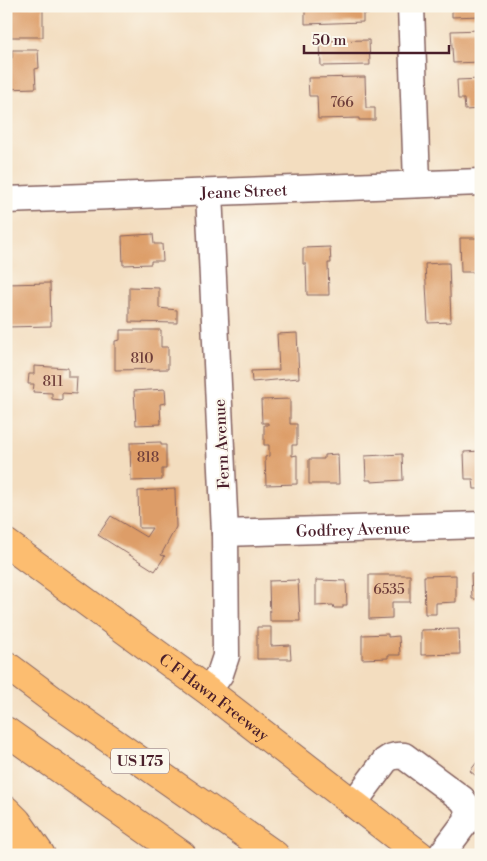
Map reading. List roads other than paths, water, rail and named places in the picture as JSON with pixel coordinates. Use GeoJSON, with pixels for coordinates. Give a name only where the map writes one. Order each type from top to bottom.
{"type":"FeatureCollection","features":[{"type":"Feature","properties":{"kind":"main road","name":"C F Hawn Freeway"},"geometry":{"type":"LineString","coordinates":[[6,543],[208,691],[420,855]]}},
{"type":"Feature","properties":{"kind":"main road","name":"US 175"},"geometry":{"type":"LineString","coordinates":[[6,665],[275,855]]}},
{"type":"Feature","properties":{"kind":"main road"},"geometry":{"type":"LineString","coordinates":[[6,731],[182,855]]}},
{"type":"Feature","properties":{"kind":"main road"},"geometry":{"type":"LineString","coordinates":[[6,810],[17,821],[41,855]]}},
{"type":"Feature","properties":{"kind":"main road"},"geometry":{"type":"LineString","coordinates":[[6,844],[21,855]]}},
{"type":"Feature","properties":{"kind":"street"},"geometry":{"type":"LineString","coordinates":[[411,6],[418,184]]}},
{"type":"Feature","properties":{"kind":"street","name":"Jeane Street"},"geometry":{"type":"LineString","coordinates":[[6,200],[481,182]]}},
{"type":"Feature","properties":{"kind":"street","name":"Fern Avenue"},"geometry":{"type":"LineString","coordinates":[[208,691],[220,674],[226,656],[225,533],[210,193]]}},
{"type":"Feature","properties":{"kind":"street","name":"Godfrey Avenue"},"geometry":{"type":"LineString","coordinates":[[225,533],[481,525]]}},
{"type":"Feature","properties":{"kind":"street"},"geometry":{"type":"LineString","coordinates":[[353,804],[385,761],[390,757],[404,756],[452,792],[467,806],[468,819],[442,855]]}}]}
